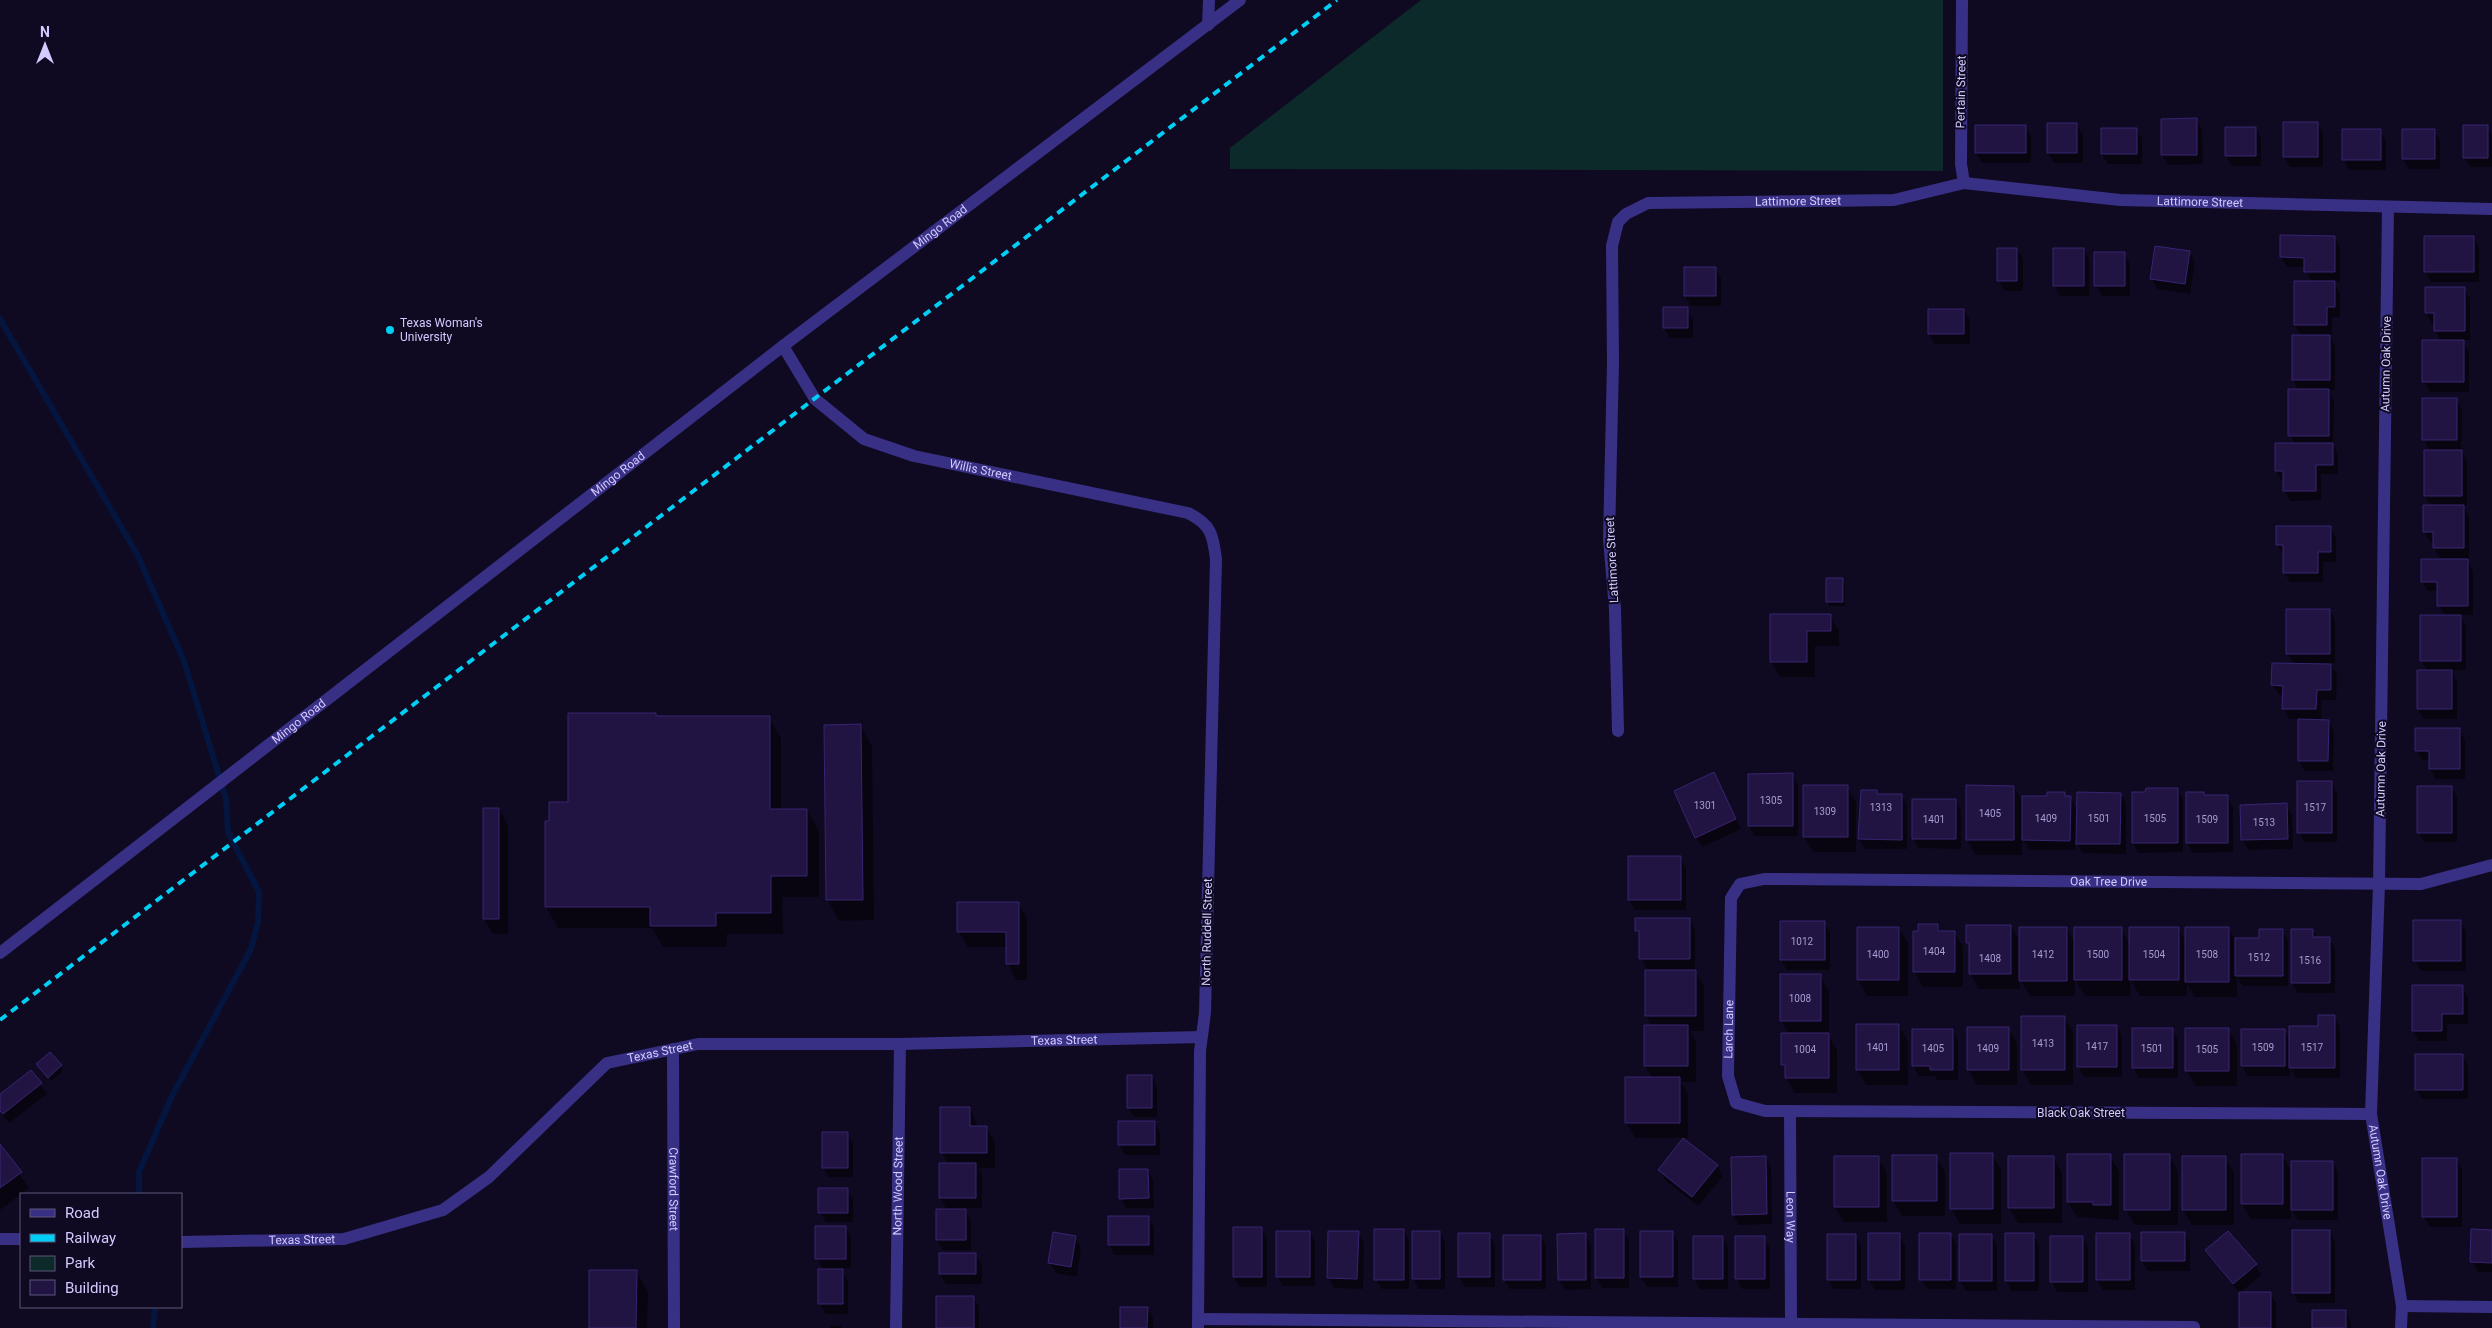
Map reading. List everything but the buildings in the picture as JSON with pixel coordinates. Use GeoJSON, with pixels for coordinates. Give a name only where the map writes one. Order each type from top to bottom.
{"type":"FeatureCollection","features":[{"type":"Feature","properties":{"kind":"street"},"geometry":{"type":"LineString","coordinates":[[1208,25],[1209,0]]}},
{"type":"Feature","properties":{"kind":"street","name":"Mingo Road"},"geometry":{"type":"LineString","coordinates":[[0,953],[783,346],[1240,0]]}},
{"type":"Feature","properties":{"kind":"street","name":"Pertain Street"},"geometry":{"type":"LineString","coordinates":[[1962,0],[1961,164],[1964,184]]}},
{"type":"Feature","properties":{"kind":"street","name":"Lattimore Street"},"geometry":{"type":"LineString","coordinates":[[1618,731],[1615,608],[1609,539],[1613,363],[1612,246],[1618,222],[1626,214],[1648,203],[1894,200],[1964,184],[2120,200],[2492,208]]}},
{"type":"Feature","properties":{"kind":"street","name":"Autumn Oak Drive"},"geometry":{"type":"LineString","coordinates":[[2388,207],[2379,884],[2371,1114],[2402,1306],[2400,1328]]}},
{"type":"Feature","properties":{"kind":"street","name":"Willis Street"},"geometry":{"type":"LineString","coordinates":[[783,346],[815,399],[864,439],[914,456],[1188,512],[1202,519],[1213,536]]}},
{"type":"Feature","properties":{"kind":"street","name":"North Ruddell Street"},"geometry":{"type":"LineString","coordinates":[[1198,1324],[1200,1037],[1205,1013],[1216,559],[1213,536]]}},
{"type":"Feature","properties":{"kind":"street","name":"Oak Tree Drive"},"geometry":{"type":"LineString","coordinates":[[1731,898],[1740,884],[1764,879],[2421,884],[2492,865]]}},
{"type":"Feature","properties":{"kind":"street","name":"Larch Lane"},"geometry":{"type":"LineString","coordinates":[[1731,898],[1728,1076],[1736,1103],[1765,1111],[1790,1112]]}},
{"type":"Feature","properties":{"kind":"street","name":"Texas Street"},"geometry":{"type":"LineString","coordinates":[[182,1242],[344,1239],[442,1210],[489,1177],[607,1063],[673,1049],[698,1044],[900,1044],[1200,1037]]}},
{"type":"Feature","properties":{"kind":"street","name":"North Wood Street"},"geometry":{"type":"LineString","coordinates":[[896,1328],[900,1044]]}},
{"type":"Feature","properties":{"kind":"street","name":"Crawford Street"},"geometry":{"type":"LineString","coordinates":[[673,1049],[674,1328]]}},
{"type":"Feature","properties":{"kind":"street","name":"Black Oak Street"},"geometry":{"type":"LineString","coordinates":[[1790,1112],[2371,1114]]}},
{"type":"Feature","properties":{"kind":"street","name":"Leon Way"},"geometry":{"type":"LineString","coordinates":[[1790,1112],[1791,1323]]}},
{"type":"Feature","properties":{"kind":"street"},"geometry":{"type":"LineString","coordinates":[[0,1239],[20,1240]]}},
{"type":"Feature","properties":{"kind":"street"},"geometry":{"type":"LineString","coordinates":[[2402,1306],[2492,1307]]}},
{"type":"Feature","properties":{"kind":"street"},"geometry":{"type":"LineString","coordinates":[[1198,1324],[1791,1323],[2194,1327]]}},
{"type":"Feature","properties":{"kind":"green space"},"geometry":{"type":"Polygon","coordinates":[[[1421,0],[1943,0],[1943,171],[1230,169],[1230,148],[1421,0]]]}},
{"type":"Feature","properties":{"kind":"waterway"},"geometry":{"type":"LineString","coordinates":[[0,319],[137,554],[184,661],[226,799],[228,832],[259,892],[258,922],[251,949],[172,1096],[139,1172],[139,1193]]}},
{"type":"Feature","properties":{"kind":"waterway"},"geometry":{"type":"LineString","coordinates":[[153,1328],[155,1308]]}},
{"type":"Feature","properties":{"kind":"railway"},"geometry":{"type":"LineString","coordinates":[[0,1020],[1337,0]]}},
{"type":"Feature","properties":{"kind":"place","name":"Texas Woman's University"},"geometry":{"type":"Point","coordinates":[390,330]}}]}
